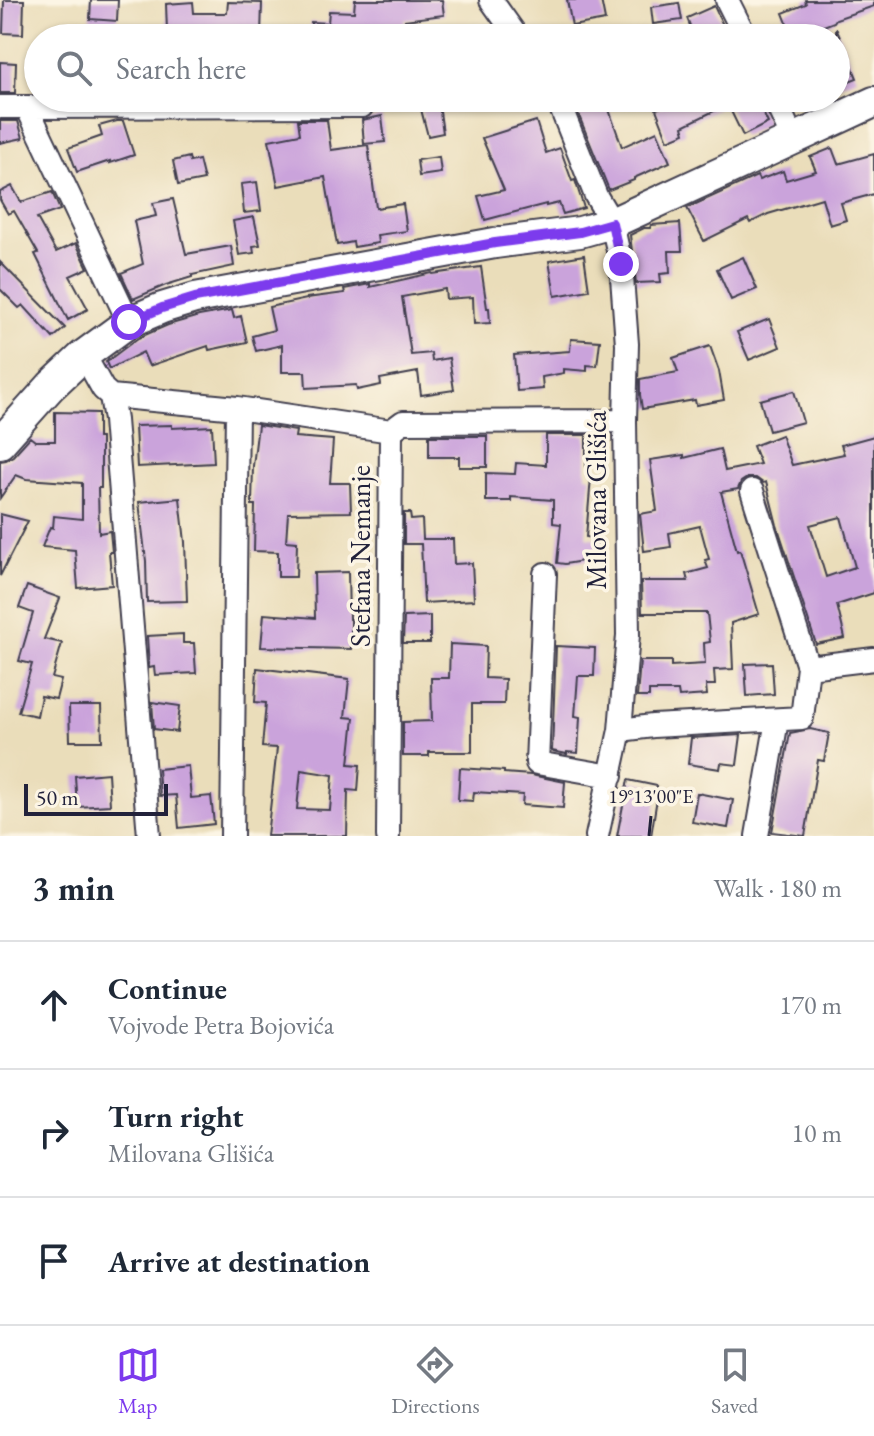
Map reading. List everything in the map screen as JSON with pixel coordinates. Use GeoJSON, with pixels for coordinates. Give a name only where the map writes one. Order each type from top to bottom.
{"type":"FeatureCollection","features":[{"type":"Feature","properties":{"kind":"street"},"geometry":{"type":"LineString","coordinates":[[491,0],[508,24]]}},
{"type":"Feature","properties":{"kind":"street"},"geometry":{"type":"LineString","coordinates":[[727,0],[739,24]]}},
{"type":"Feature","properties":{"kind":"street"},"geometry":{"type":"LineString","coordinates":[[0,443],[51,386],[84,355],[129,322],[162,308],[195,298],[495,243],[580,232],[612,223],[874,102]]}},
{"type":"Feature","properties":{"kind":"street"},"geometry":{"type":"LineString","coordinates":[[0,107],[24,107]]}},
{"type":"Feature","properties":{"kind":"street"},"geometry":{"type":"LineString","coordinates":[[29,112],[129,322]]}},
{"type":"Feature","properties":{"kind":"street","name":"Milovana Glišića"},"geometry":{"type":"LineString","coordinates":[[563,112],[596,196],[612,223],[621,264],[627,344],[628,635],[620,730],[597,836]]}},
{"type":"Feature","properties":{"kind":"street"},"geometry":{"type":"LineString","coordinates":[[780,112],[793,139]]}},
{"type":"Feature","properties":{"kind":"street"},"geometry":{"type":"LineString","coordinates":[[84,355],[103,389],[111,396],[115,420],[149,836]]}},
{"type":"Feature","properties":{"kind":"street","name":"Stefana Nemanje"},"geometry":{"type":"LineString","coordinates":[[111,396],[237,408],[391,431],[388,836]]}},
{"type":"Feature","properties":{"kind":"street"},"geometry":{"type":"LineString","coordinates":[[232,836],[237,408]]}},
{"type":"Feature","properties":{"kind":"street"},"geometry":{"type":"LineString","coordinates":[[391,431],[403,422],[625,421]]}},
{"type":"Feature","properties":{"kind":"street"},"geometry":{"type":"LineString","coordinates":[[620,730],[802,718],[808,667],[752,491]]}},
{"type":"Feature","properties":{"kind":"street","name":"Milovana Glišića"},"geometry":{"type":"LineString","coordinates":[[545,574],[537,763],[611,776]]}},
{"type":"Feature","properties":{"kind":"street"},"geometry":{"type":"LineString","coordinates":[[808,667],[874,659]]}},
{"type":"Feature","properties":{"kind":"street"},"geometry":{"type":"LineString","coordinates":[[757,836],[777,720]]}},
{"type":"Feature","properties":{"kind":"building"},"geometry":{"type":"Polygon","coordinates":[[[4,0],[24,0],[23,34],[3,33],[4,0]]]}},
{"type":"Feature","properties":{"kind":"building"},"geometry":{"type":"Polygon","coordinates":[[[91,0],[118,0],[117,21],[90,19],[91,0]]]}},
{"type":"Feature","properties":{"kind":"building"},"geometry":{"type":"Polygon","coordinates":[[[355,0],[442,0],[444,15],[405,20],[405,24],[311,24],[328,23],[329,11],[354,12],[355,0]]]}},
{"type":"Feature","properties":{"kind":"building"},"geometry":{"type":"Polygon","coordinates":[[[567,0],[601,0],[605,20],[572,24],[567,0]]]}},
{"type":"Feature","properties":{"kind":"building"},"geometry":{"type":"Polygon","coordinates":[[[805,0],[874,0],[874,6],[829,24],[787,24],[783,13],[806,4],[805,0]]]}},
{"type":"Feature","properties":{"kind":"building"},"geometry":{"type":"Polygon","coordinates":[[[193,2],[194,13],[227,13],[228,2],[262,3],[261,24],[167,24],[166,4],[193,2]]]}},
{"type":"Feature","properties":{"kind":"building"},"geometry":{"type":"Polygon","coordinates":[[[679,3],[682,20],[653,24],[651,7],[679,3]]]}},
{"type":"Feature","properties":{"kind":"building"},"geometry":{"type":"Polygon","coordinates":[[[714,6],[722,24],[689,24],[687,18],[714,6]]]}},
{"type":"Feature","properties":{"kind":"building"},"geometry":{"type":"Polygon","coordinates":[[[850,61],[857,78],[850,81],[850,61]]]}},
{"type":"Feature","properties":{"kind":"building"},"geometry":{"type":"Polygon","coordinates":[[[0,62],[16,63],[15,93],[0,93],[0,62]]]}},
{"type":"Feature","properties":{"kind":"building"},"geometry":{"type":"Polygon","coordinates":[[[422,112],[440,112],[443,133],[428,136],[422,112]]]}},
{"type":"Feature","properties":{"kind":"building"},"geometry":{"type":"Polygon","coordinates":[[[577,112],[610,112],[622,147],[657,131],[670,162],[609,190],[577,112]]]}},
{"type":"Feature","properties":{"kind":"building"},"geometry":{"type":"Polygon","coordinates":[[[657,112],[712,112],[683,126],[685,133],[668,140],[657,112]]]}},
{"type":"Feature","properties":{"kind":"building"},"geometry":{"type":"Polygon","coordinates":[[[731,112],[763,112],[768,123],[743,136],[731,112]]]}},
{"type":"Feature","properties":{"kind":"building"},"geometry":{"type":"Polygon","coordinates":[[[382,116],[385,142],[364,144],[362,120],[382,116]]]}},
{"type":"Feature","properties":{"kind":"building"},"geometry":{"type":"Polygon","coordinates":[[[298,120],[327,120],[331,150],[368,145],[376,208],[403,204],[407,231],[377,235],[378,243],[354,247],[353,242],[337,245],[325,177],[278,186],[269,140],[300,134],[298,120]]]}},
{"type":"Feature","properties":{"kind":"building"},"geometry":{"type":"Polygon","coordinates":[[[0,121],[18,121],[23,138],[0,143],[0,121]]]}},
{"type":"Feature","properties":{"kind":"building"},"geometry":{"type":"Polygon","coordinates":[[[123,121],[134,155],[77,172],[68,148],[102,136],[99,126],[123,121]]]}},
{"type":"Feature","properties":{"kind":"building"},"geometry":{"type":"Polygon","coordinates":[[[536,121],[546,153],[560,148],[584,208],[563,214],[559,203],[546,204],[485,220],[478,196],[504,190],[482,138],[536,121]]]}},
{"type":"Feature","properties":{"kind":"building"},"geometry":{"type":"Polygon","coordinates":[[[832,148],[838,164],[874,154],[874,194],[841,203],[846,220],[830,225],[822,198],[768,214],[750,223],[748,219],[704,241],[687,208],[757,176],[759,180],[783,171],[786,180],[816,171],[810,157],[832,148]]]}},
{"type":"Feature","properties":{"kind":"building"},"geometry":{"type":"Polygon","coordinates":[[[189,157],[190,162],[199,160],[204,180],[178,185],[173,161],[189,157]]]}},
{"type":"Feature","properties":{"kind":"building"},"geometry":{"type":"Polygon","coordinates":[[[439,157],[441,173],[419,176],[417,160],[439,157]]]}},
{"type":"Feature","properties":{"kind":"building"},"geometry":{"type":"Polygon","coordinates":[[[257,182],[261,211],[244,213],[241,184],[257,182]]]}},
{"type":"Feature","properties":{"kind":"building"},"geometry":{"type":"Polygon","coordinates":[[[12,186],[21,202],[52,192],[60,210],[37,218],[56,252],[76,243],[88,268],[70,276],[88,309],[68,320],[35,254],[38,253],[14,211],[8,214],[0,200],[0,192],[12,186]]]}},
{"type":"Feature","properties":{"kind":"building"},"geometry":{"type":"Polygon","coordinates":[[[173,199],[186,254],[231,246],[234,266],[192,275],[133,299],[121,273],[143,264],[134,221],[156,216],[153,203],[173,199]]]}},
{"type":"Feature","properties":{"kind":"building"},"geometry":{"type":"Polygon","coordinates":[[[254,217],[260,245],[253,246],[254,253],[239,255],[233,221],[254,217]]]}},
{"type":"Feature","properties":{"kind":"building"},"geometry":{"type":"Polygon","coordinates":[[[680,223],[682,251],[669,251],[670,273],[660,274],[661,282],[636,283],[630,235],[651,225],[680,223]]]}},
{"type":"Feature","properties":{"kind":"building"},"geometry":{"type":"Polygon","coordinates":[[[584,255],[589,290],[555,296],[549,261],[584,255]]]}},
{"type":"Feature","properties":{"kind":"building"},"geometry":{"type":"Polygon","coordinates":[[[743,257],[757,289],[731,300],[717,269],[743,257]]]}},
{"type":"Feature","properties":{"kind":"building"},"geometry":{"type":"Polygon","coordinates":[[[0,262],[65,328],[53,338],[23,305],[19,308],[0,289],[0,262]]]}},
{"type":"Feature","properties":{"kind":"building"},"geometry":{"type":"Polygon","coordinates":[[[481,267],[490,323],[474,324],[473,297],[446,299],[445,289],[402,297],[411,355],[431,353],[432,361],[449,358],[454,390],[421,395],[418,372],[380,379],[381,385],[357,390],[356,385],[306,388],[305,372],[282,372],[282,345],[256,351],[252,336],[274,330],[269,307],[345,293],[344,289],[370,284],[370,287],[432,273],[481,267]]]}},
{"type":"Feature","properties":{"kind":"building"},"geometry":{"type":"Polygon","coordinates":[[[232,310],[234,318],[241,316],[247,342],[209,350],[208,346],[149,366],[143,352],[109,369],[106,362],[138,338],[168,325],[232,310]]]}},
{"type":"Feature","properties":{"kind":"building"},"geometry":{"type":"Polygon","coordinates":[[[769,319],[780,347],[749,360],[737,332],[769,319]]]}},
{"type":"Feature","properties":{"kind":"building"},"geometry":{"type":"Polygon","coordinates":[[[571,339],[600,341],[597,366],[587,365],[587,371],[564,369],[564,373],[542,377],[543,389],[517,391],[514,355],[570,351],[571,339]]]}},
{"type":"Feature","properties":{"kind":"building"},"geometry":{"type":"Polygon","coordinates":[[[710,346],[719,371],[724,400],[696,405],[695,400],[642,409],[640,379],[678,372],[673,358],[710,346]]]}},
{"type":"Feature","properties":{"kind":"building"},"geometry":{"type":"Polygon","coordinates":[[[794,391],[803,422],[769,431],[760,400],[794,391]]]}},
{"type":"Feature","properties":{"kind":"building"},"geometry":{"type":"Polygon","coordinates":[[[55,412],[98,413],[98,438],[101,438],[99,533],[110,531],[112,585],[78,588],[75,550],[42,547],[50,527],[53,528],[54,516],[82,519],[82,483],[26,479],[16,475],[0,498],[0,461],[13,456],[30,437],[35,441],[55,441],[55,412]]]}},
{"type":"Feature","properties":{"kind":"building"},"geometry":{"type":"Polygon","coordinates":[[[172,425],[172,428],[212,426],[214,463],[137,467],[135,426],[172,425]]]}},
{"type":"Feature","properties":{"kind":"building"},"geometry":{"type":"Polygon","coordinates":[[[258,425],[296,431],[295,437],[333,440],[330,483],[350,483],[351,512],[288,513],[286,541],[297,542],[296,577],[278,577],[278,552],[254,551],[253,466],[258,425]]]}},
{"type":"Feature","properties":{"kind":"building"},"geometry":{"type":"Polygon","coordinates":[[[546,435],[586,435],[586,476],[591,477],[586,537],[598,539],[595,559],[557,563],[561,524],[553,523],[553,500],[511,497],[511,501],[486,501],[486,473],[515,474],[516,463],[546,465],[546,435]]]}},
{"type":"Feature","properties":{"kind":"building"},"geometry":{"type":"Polygon","coordinates":[[[781,435],[792,465],[844,454],[841,445],[874,436],[874,593],[837,605],[845,638],[816,644],[766,482],[747,478],[738,489],[721,492],[759,614],[731,623],[733,669],[714,670],[715,685],[706,685],[707,695],[679,697],[678,691],[649,691],[649,697],[637,697],[640,661],[671,661],[671,666],[705,664],[704,643],[710,642],[707,613],[642,613],[641,581],[688,581],[686,574],[708,568],[705,560],[709,559],[700,526],[669,533],[671,547],[644,551],[640,514],[657,511],[650,460],[684,455],[684,458],[720,449],[725,471],[760,464],[753,446],[781,435]],[[841,517],[810,525],[826,577],[855,567],[841,517]]]}},
{"type":"Feature","properties":{"kind":"building"},"geometry":{"type":"Polygon","coordinates":[[[429,436],[487,436],[487,467],[459,467],[459,457],[429,457],[429,436]]]}},
{"type":"Feature","properties":{"kind":"building"},"geometry":{"type":"Polygon","coordinates":[[[180,498],[187,601],[147,602],[139,502],[180,498]]]}},
{"type":"Feature","properties":{"kind":"building"},"geometry":{"type":"Polygon","coordinates":[[[404,513],[410,513],[411,520],[422,519],[423,539],[453,539],[454,564],[472,563],[474,600],[424,603],[421,544],[404,544],[404,513]]]}},
{"type":"Feature","properties":{"kind":"building"},"geometry":{"type":"Polygon","coordinates":[[[0,514],[28,521],[0,576],[0,514]]]}},
{"type":"Feature","properties":{"kind":"building"},"geometry":{"type":"Polygon","coordinates":[[[348,572],[351,649],[261,647],[264,614],[315,618],[314,573],[348,572]]]}},
{"type":"Feature","properties":{"kind":"building"},"geometry":{"type":"Polygon","coordinates":[[[27,586],[60,598],[44,639],[62,643],[52,678],[61,680],[56,699],[41,696],[37,716],[18,712],[32,664],[19,661],[33,613],[19,608],[27,586]]]}},
{"type":"Feature","properties":{"kind":"building"},"geometry":{"type":"Polygon","coordinates":[[[430,616],[430,643],[403,643],[404,617],[430,616]]]}},
{"type":"Feature","properties":{"kind":"building"},"geometry":{"type":"Polygon","coordinates":[[[183,634],[183,643],[194,643],[196,673],[155,675],[154,667],[149,668],[147,636],[183,634]]]}},
{"type":"Feature","properties":{"kind":"building"},"geometry":{"type":"Polygon","coordinates":[[[450,644],[486,646],[485,678],[505,679],[504,704],[472,704],[472,752],[429,752],[429,756],[403,756],[403,722],[432,721],[431,678],[449,678],[450,644]]]}},
{"type":"Feature","properties":{"kind":"building"},"geometry":{"type":"Polygon","coordinates":[[[556,646],[595,648],[594,676],[578,676],[575,716],[580,717],[578,753],[552,751],[556,646]]]}},
{"type":"Feature","properties":{"kind":"building"},"geometry":{"type":"Polygon","coordinates":[[[772,663],[774,694],[747,696],[745,664],[772,663]]]}},
{"type":"Feature","properties":{"kind":"building"},"geometry":{"type":"Polygon","coordinates":[[[257,668],[349,679],[345,717],[354,718],[349,764],[360,765],[358,791],[348,790],[347,836],[267,836],[277,748],[262,747],[266,703],[255,702],[257,668]],[[301,770],[297,809],[330,810],[333,775],[301,770]]]}},
{"type":"Feature","properties":{"kind":"building"},"geometry":{"type":"Polygon","coordinates":[[[152,702],[180,706],[177,732],[154,729],[152,702]]]}},
{"type":"Feature","properties":{"kind":"building"},"geometry":{"type":"Polygon","coordinates":[[[69,706],[101,706],[102,741],[70,741],[69,706]]]}},
{"type":"Feature","properties":{"kind":"building"},"geometry":{"type":"Polygon","coordinates":[[[810,729],[829,733],[824,761],[818,760],[805,836],[772,832],[790,733],[810,729]]]}},
{"type":"Feature","properties":{"kind":"building"},"geometry":{"type":"Polygon","coordinates":[[[741,735],[737,765],[721,763],[720,769],[688,764],[691,738],[741,735]]]}},
{"type":"Feature","properties":{"kind":"building"},"geometry":{"type":"Polygon","coordinates":[[[188,766],[191,798],[211,796],[214,824],[179,828],[176,795],[160,796],[158,769],[188,766]]]}},
{"type":"Feature","properties":{"kind":"building"},"geometry":{"type":"Polygon","coordinates":[[[460,768],[504,771],[565,782],[563,808],[522,805],[523,795],[474,792],[473,801],[458,800],[460,768]]]}},
{"type":"Feature","properties":{"kind":"building"},"geometry":{"type":"Polygon","coordinates":[[[108,773],[110,805],[77,807],[75,776],[108,773]]]}},
{"type":"Feature","properties":{"kind":"building"},"geometry":{"type":"Polygon","coordinates":[[[628,780],[657,786],[651,836],[617,836],[628,780]]]}},
{"type":"Feature","properties":{"kind":"building"},"geometry":{"type":"Polygon","coordinates":[[[697,793],[733,800],[728,828],[692,822],[697,793]]]}},
{"type":"Feature","properties":{"kind":"route"},"geometry":{"type":"LineString","coordinates":[[129,322],[195,298],[495,243],[580,232],[612,223],[621,264]]}}]}
